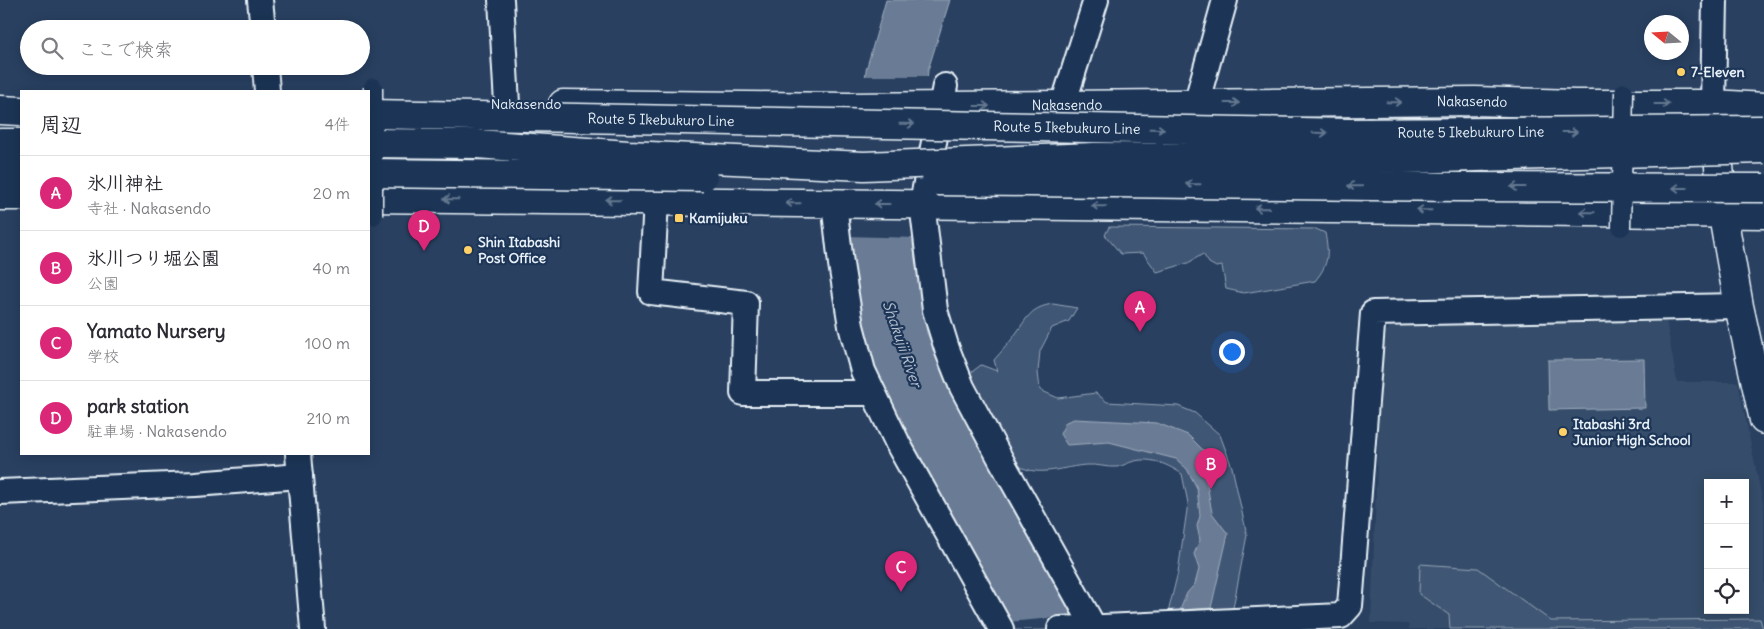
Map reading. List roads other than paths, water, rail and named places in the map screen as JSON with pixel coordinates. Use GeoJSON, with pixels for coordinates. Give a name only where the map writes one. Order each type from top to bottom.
{"type":"FeatureCollection","features":[{"type":"Feature","properties":{"kind":"main road","name":"Nakasendo"},"geometry":{"type":"LineString","coordinates":[[371,95],[507,104],[850,107],[940,99],[1063,105],[1476,101],[1575,104],[1712,104],[1764,107]]}},
{"type":"Feature","properties":{"kind":"main road"},"geometry":{"type":"LineString","coordinates":[[0,103],[20,103]]}},
{"type":"Feature","properties":{"kind":"main road"},"geometry":{"type":"LineString","coordinates":[[1712,104],[1723,214],[1739,306],[1764,420]]}},
{"type":"Feature","properties":{"kind":"main road"},"geometry":{"type":"LineString","coordinates":[[0,110],[20,111]]}},
{"type":"Feature","properties":{"kind":"main road","name":"Route 5 Ikebukuro Line"},"geometry":{"type":"LineString","coordinates":[[370,114],[1348,133],[1764,130]]}},
{"type":"Feature","properties":{"kind":"main road"},"geometry":{"type":"LineString","coordinates":[[0,142],[20,143]]}},
{"type":"Feature","properties":{"kind":"main road"},"geometry":{"type":"LineString","coordinates":[[370,143],[477,144],[638,156],[864,166],[1094,157],[1402,159],[1764,149]]}},
{"type":"Feature","properties":{"kind":"main road"},"geometry":{"type":"LineString","coordinates":[[370,157],[1605,163],[1764,167]]}},
{"type":"Feature","properties":{"kind":"main road"},"geometry":{"type":"LineString","coordinates":[[0,170],[20,171]]}},
{"type":"Feature","properties":{"kind":"main road"},"geometry":{"type":"LineString","coordinates":[[370,173],[1138,184],[1764,188]]}},
{"type":"Feature","properties":{"kind":"main road"},"geometry":{"type":"LineString","coordinates":[[0,196],[20,196]]}},
{"type":"Feature","properties":{"kind":"main road"},"geometry":{"type":"LineString","coordinates":[[371,207],[656,201],[1764,214]]}},
{"type":"Feature","properties":{"kind":"street"},"geometry":{"type":"LineString","coordinates":[[260,0],[261,20]]}},
{"type":"Feature","properties":{"kind":"street"},"geometry":{"type":"LineString","coordinates":[[501,0],[507,104]]}},
{"type":"Feature","properties":{"kind":"street"},"geometry":{"type":"LineString","coordinates":[[1063,105],[1096,0]]}},
{"type":"Feature","properties":{"kind":"street"},"geometry":{"type":"LineString","coordinates":[[1201,103],[1200,90],[1225,0]]}},
{"type":"Feature","properties":{"kind":"street"},"geometry":{"type":"LineString","coordinates":[[1712,104],[1715,0]]}},
{"type":"Feature","properties":{"kind":"street"},"geometry":{"type":"LineString","coordinates":[[266,75],[267,90]]}},
{"type":"Feature","properties":{"kind":"street"},"geometry":{"type":"LineString","coordinates":[[1621,227],[1624,92]]}},
{"type":"Feature","properties":{"kind":"street"},"geometry":{"type":"LineString","coordinates":[[371,95],[371,207]]}},
{"type":"Feature","properties":{"kind":"street"},"geometry":{"type":"LineString","coordinates":[[940,99],[922,203],[935,310],[947,349],[962,387],[1091,628]]}},
{"type":"Feature","properties":{"kind":"street"},"geometry":{"type":"LineString","coordinates":[[656,201],[651,292],[746,303],[743,393],[872,393]]}},
{"type":"Feature","properties":{"kind":"street"},"geometry":{"type":"LineString","coordinates":[[838,204],[841,264],[851,326],[863,371],[898,444],[1001,629]]}},
{"type":"Feature","properties":{"kind":"street"},"geometry":{"type":"LineString","coordinates":[[1060,629],[1341,616],[1350,606],[1373,313],[1739,306]]}},
{"type":"Feature","properties":{"kind":"street"},"geometry":{"type":"LineString","coordinates":[[0,492],[195,484],[299,465],[313,629]]}},
{"type":"Feature","properties":{"kind":"water","name":"Shakujii River"},"geometry":{"type":"Polygon","coordinates":[[[886,0],[950,0],[928,70],[913,245],[927,333],[982,452],[1083,629],[1014,629],[899,419],[866,345],[855,279],[846,247],[866,70],[886,0]]]}},
{"type":"Feature","properties":{"kind":"water"},"geometry":{"type":"Polygon","coordinates":[[[1644,359],[1645,408],[1549,410],[1548,360],[1644,359]]]}},
{"type":"Feature","properties":{"kind":"water"},"geometry":{"type":"Polygon","coordinates":[[[1074,419],[1157,423],[1188,435],[1206,453],[1207,484],[1212,513],[1228,534],[1211,608],[1180,610],[1187,593],[1195,584],[1199,569],[1194,554],[1200,540],[1197,526],[1200,516],[1197,488],[1187,469],[1176,459],[1109,442],[1067,445],[1060,434],[1066,422],[1074,419]]]}},
{"type":"Feature","properties":{"kind":"place","name":"7-Eleven"},"geometry":{"type":"Point","coordinates":[1681,72]}},
{"type":"Feature","properties":{"kind":"place","name":"Kamijuku"},"geometry":{"type":"Point","coordinates":[679,218]}},
{"type":"Feature","properties":{"kind":"place","name":"Shin Itabashi Post Office"},"geometry":{"type":"Point","coordinates":[468,250]}},
{"type":"Feature","properties":{"kind":"place","name":"park station"},"geometry":{"type":"Point","coordinates":[424,251]}},
{"type":"Feature","properties":{"kind":"place","name":"氷川神社"},"geometry":{"type":"Point","coordinates":[1140,332]}},
{"type":"Feature","properties":{"kind":"place","name":"Itabashi 3rd Junior High School"},"geometry":{"type":"Point","coordinates":[1563,432]}},
{"type":"Feature","properties":{"kind":"place","name":"氷川つり堀公園"},"geometry":{"type":"Point","coordinates":[1211,489]}},
{"type":"Feature","properties":{"kind":"place","name":"Yamato Nursery"},"geometry":{"type":"Point","coordinates":[901,592]}}]}
